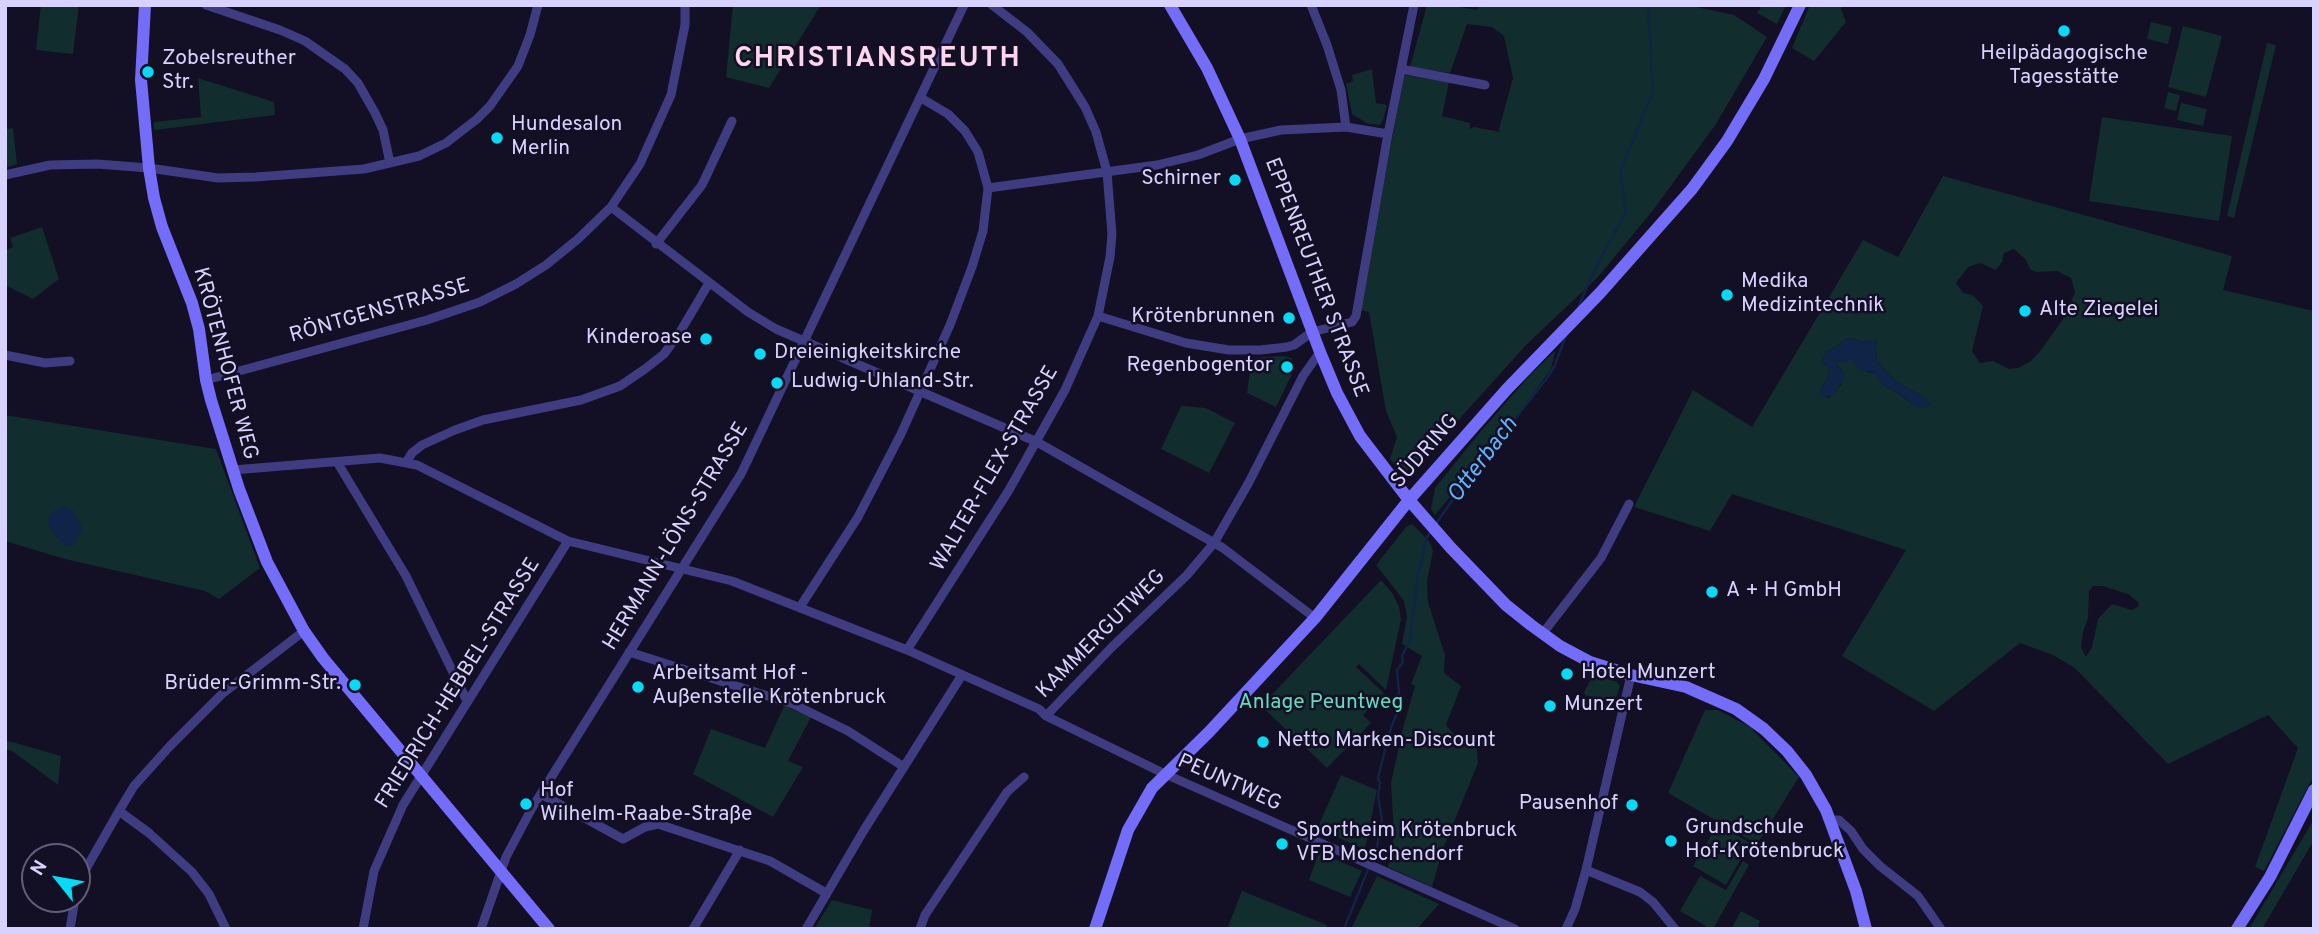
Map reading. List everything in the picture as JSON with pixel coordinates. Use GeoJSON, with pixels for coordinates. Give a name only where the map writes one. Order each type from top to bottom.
{"type":"FeatureCollection","features":[{"type":"Feature","properties":{"kind":"street","name":"KRÖTENHOFER WEG"},"geometry":{"type":"LineString","coordinates":[[145,5],[141,72],[149,168],[162,227],[195,316],[206,380],[233,470],[267,562],[304,631],[323,658],[549,929]]}},
{"type":"Feature","properties":{"kind":"street"},"geometry":{"type":"LineString","coordinates":[[206,5],[305,41],[345,69],[358,83],[375,113],[383,130],[390,163]]}},
{"type":"Feature","properties":{"kind":"street"},"geometry":{"type":"LineString","coordinates":[[5,175],[50,165],[75,164],[149,168],[218,178],[364,169],[419,156],[446,143],[484,113],[508,83],[521,59],[538,5]]}},
{"type":"Feature","properties":{"kind":"street","name":"RÖNTGENSTRASSE"},"geometry":{"type":"LineString","coordinates":[[206,380],[427,320],[480,302],[546,265],[611,207],[640,164],[671,95],[685,25],[685,5]]}},
{"type":"Feature","properties":{"kind":"street","name":"HERMANN-LÖNS-STRASSE"},"geometry":{"type":"LineString","coordinates":[[481,929],[506,857],[541,794],[741,474],[964,5]]}},
{"type":"Feature","properties":{"kind":"street","name":"WALTER-FLEX-STRASSE"},"geometry":{"type":"LineString","coordinates":[[907,650],[1009,490],[1065,390],[1098,316],[1110,257],[1112,234],[1108,172],[1085,107],[1058,64],[1027,32],[992,5]]}},
{"type":"Feature","properties":{"kind":"street","name":"EPPENREUTHER STRASSE"},"geometry":{"type":"LineString","coordinates":[[1170,5],[1207,68],[1240,139],[1320,352],[1337,393],[1360,436],[1409,500],[1451,548],[1506,605],[1543,634],[1590,662],[1631,675],[1686,687],[1712,697],[1736,709],[1764,729],[1787,751],[1806,775],[1830,820],[1856,891],[1866,929]]}},
{"type":"Feature","properties":{"kind":"street"},"geometry":{"type":"LineString","coordinates":[[1311,5],[1341,90],[1346,127]]}},
{"type":"Feature","properties":{"kind":"street"},"geometry":{"type":"LineString","coordinates":[[1098,316],[1186,343],[1229,349],[1277,350],[1294,345],[1312,332],[1352,322],[1356,316],[1388,134],[1415,5]]}},
{"type":"Feature","properties":{"kind":"street","name":"SÜDRING"},"geometry":{"type":"LineString","coordinates":[[1095,929],[1137,810],[1165,774],[1209,732],[1315,618],[1409,500],[1692,189],[1727,141],[1764,79],[1800,5]]}},
{"type":"Feature","properties":{"kind":"street"},"geometry":{"type":"LineString","coordinates":[[1401,69],[1485,85]]}},
{"type":"Feature","properties":{"kind":"street"},"geometry":{"type":"LineString","coordinates":[[800,607],[874,489],[921,392],[972,267],[983,231],[988,188],[978,152],[965,131],[941,109],[921,97]]}},
{"type":"Feature","properties":{"kind":"street"},"geometry":{"type":"LineString","coordinates":[[656,244],[702,185],[732,121]]}},
{"type":"Feature","properties":{"kind":"street"},"geometry":{"type":"LineString","coordinates":[[988,188],[1157,165],[1240,139],[1280,130],[1346,127],[1388,134]]}},
{"type":"Feature","properties":{"kind":"street"},"geometry":{"type":"LineString","coordinates":[[611,207],[656,244],[748,312],[776,329],[1037,442],[1214,543],[1315,618]]}},
{"type":"Feature","properties":{"kind":"street"},"geometry":{"type":"LineString","coordinates":[[233,470],[380,458],[407,461],[422,445],[483,420],[581,400],[620,386],[664,354],[709,283]]}},
{"type":"Feature","properties":{"kind":"street","name":"KAMMERGUTWEG"},"geometry":{"type":"LineString","coordinates":[[407,461],[568,541],[732,581],[907,650],[1039,709],[1046,716],[1111,648],[1187,575],[1214,543],[1248,484],[1303,376],[1320,352]]}},
{"type":"Feature","properties":{"kind":"street"},"geometry":{"type":"LineString","coordinates":[[5,355],[45,363],[70,361]]}},
{"type":"Feature","properties":{"kind":"street"},"geometry":{"type":"LineString","coordinates":[[337,462],[406,576],[467,701]]}},
{"type":"Feature","properties":{"kind":"street"},"geometry":{"type":"LineString","coordinates":[[1543,634],[1601,558],[1629,504]]}},
{"type":"Feature","properties":{"kind":"street","name":"FRIEDRICH-HEBBEL-STRASSE"},"geometry":{"type":"LineString","coordinates":[[363,929],[378,860],[403,805],[568,541]]}},
{"type":"Feature","properties":{"kind":"street"},"geometry":{"type":"LineString","coordinates":[[91,860],[134,786],[170,746],[222,694],[304,631]]}},
{"type":"Feature","properties":{"kind":"street"},"geometry":{"type":"LineString","coordinates":[[629,652],[793,704],[848,731],[904,767]]}},
{"type":"Feature","properties":{"kind":"street"},"geometry":{"type":"LineString","coordinates":[[806,929],[962,675]]}},
{"type":"Feature","properties":{"kind":"street"},"geometry":{"type":"LineString","coordinates":[[1566,929],[1576,909],[1586,870],[1631,675]]}},
{"type":"Feature","properties":{"kind":"street","name":"PEUNTWEG"},"geometry":{"type":"LineString","coordinates":[[1046,716],[1165,774],[1515,929]]}},
{"type":"Feature","properties":{"kind":"street"},"geometry":{"type":"LineString","coordinates":[[920,929],[925,915],[1007,792],[1024,777]]}},
{"type":"Feature","properties":{"kind":"street"},"geometry":{"type":"LineString","coordinates":[[2237,929],[2270,877],[2314,790]]}},
{"type":"Feature","properties":{"kind":"street"},"geometry":{"type":"LineString","coordinates":[[541,794],[623,839],[645,827],[658,824],[770,861],[826,893]]}},
{"type":"Feature","properties":{"kind":"street"},"geometry":{"type":"LineString","coordinates":[[119,811],[192,872],[209,894],[226,929]]}},
{"type":"Feature","properties":{"kind":"street","name":"EPPENREUTHER STRASSE"},"geometry":{"type":"LineString","coordinates":[[1830,820],[1839,821],[1851,831],[1863,849],[1880,866],[1917,896],[1941,929]]}},
{"type":"Feature","properties":{"kind":"street"},"geometry":{"type":"LineString","coordinates":[[693,929],[740,850]]}},
{"type":"Feature","properties":{"kind":"street"},"geometry":{"type":"LineString","coordinates":[[1586,870],[1640,892],[1653,902],[1675,929]]}},
{"type":"Feature","properties":{"kind":"green space"},"geometry":{"type":"Polygon","coordinates":[[[41,5],[79,5],[73,54],[36,50],[41,5]]]}},
{"type":"Feature","properties":{"kind":"green space"},"geometry":{"type":"Polygon","coordinates":[[[733,5],[821,5],[769,88],[726,77],[733,5]]]}},
{"type":"Feature","properties":{"kind":"green space"},"geometry":{"type":"Polygon","coordinates":[[[1427,5],[1451,5],[1477,10],[1480,5],[1687,5],[1734,15],[1767,37],[1716,124],[1654,209],[1598,277],[1527,344],[1418,465],[1405,472],[1398,470],[1390,459],[1397,437],[1386,411],[1369,312],[1360,310],[1404,75],[1449,82],[1442,116],[1470,123],[1470,129],[1474,127],[1500,132],[1513,78],[1504,36],[1492,27],[1467,24],[1450,73],[1410,67],[1427,5]]]}},
{"type":"Feature","properties":{"kind":"green space"},"geometry":{"type":"Polygon","coordinates":[[[1762,5],[1786,5],[1777,24],[1757,13],[1762,5]]]}},
{"type":"Feature","properties":{"kind":"green space"},"geometry":{"type":"Polygon","coordinates":[[[1810,5],[1842,5],[1846,22],[1814,61],[1792,48],[1810,5]]]}},
{"type":"Feature","properties":{"kind":"green space"},"geometry":{"type":"Polygon","coordinates":[[[2151,22],[2172,27],[2168,44],[2147,39],[2151,22]]]}},
{"type":"Feature","properties":{"kind":"green space"},"geometry":{"type":"Polygon","coordinates":[[[2183,26],[2222,36],[2206,97],[2168,87],[2183,26]]]}},
{"type":"Feature","properties":{"kind":"green space"},"geometry":{"type":"Polygon","coordinates":[[[2267,43],[2276,45],[2234,218],[2227,216],[2267,43]]]}},
{"type":"Feature","properties":{"kind":"green space"},"geometry":{"type":"Polygon","coordinates":[[[1372,69],[1376,103],[1387,105],[1380,125],[1368,124],[1352,114],[1346,84],[1353,81],[1352,75],[1372,69]]]}},
{"type":"Feature","properties":{"kind":"green space"},"geometry":{"type":"Polygon","coordinates":[[[198,78],[274,102],[275,115],[154,130],[154,122],[201,117],[198,78]]]}},
{"type":"Feature","properties":{"kind":"green space"},"geometry":{"type":"Polygon","coordinates":[[[2168,92],[2180,95],[2176,111],[2164,108],[2168,92]]]}},
{"type":"Feature","properties":{"kind":"green space"},"geometry":{"type":"Polygon","coordinates":[[[2181,103],[2207,109],[2203,126],[2177,120],[2181,103]]]}},
{"type":"Feature","properties":{"kind":"green space"},"geometry":{"type":"Polygon","coordinates":[[[2102,117],[2232,136],[2219,221],[2089,201],[2102,117]]]}},
{"type":"Feature","properties":{"kind":"green space"},"geometry":{"type":"Polygon","coordinates":[[[13,128],[17,164],[5,168],[5,129],[13,128]]]}},
{"type":"Feature","properties":{"kind":"green space"},"geometry":{"type":"Polygon","coordinates":[[[1943,176],[2232,256],[2223,290],[2314,311],[2314,775],[2264,871],[2255,867],[2298,748],[2268,715],[2168,764],[2075,668],[2053,655],[2020,643],[1934,711],[1842,656],[1906,550],[1732,494],[1710,531],[1634,507],[1693,390],[1752,427],[1863,240],[1898,257],[1943,176]],[[2014,249],[2004,253],[1996,270],[1980,263],[1968,267],[1956,283],[1963,293],[1973,295],[1983,306],[1972,351],[1980,363],[1993,361],[2009,369],[2018,368],[2031,361],[2041,350],[2066,315],[2075,292],[2071,278],[2057,271],[2036,272],[2030,269],[2026,260],[2014,249]],[[1846,338],[1827,351],[1821,363],[1829,369],[1828,378],[1821,389],[1828,398],[1841,385],[1844,373],[1836,364],[1837,361],[1851,359],[1867,372],[1875,373],[1883,385],[1908,401],[1928,400],[1896,381],[1877,361],[1877,341],[1865,342],[1846,338]],[[2093,586],[2089,591],[2088,618],[2081,647],[2086,657],[2092,647],[2098,619],[2112,604],[2132,610],[2139,606],[2128,594],[2102,586],[2093,586]]]}},
{"type":"Feature","properties":{"kind":"green space"},"geometry":{"type":"Polygon","coordinates":[[[42,227],[59,279],[33,299],[5,285],[5,250],[13,247],[10,238],[42,227]]]}},
{"type":"Feature","properties":{"kind":"green space"},"geometry":{"type":"Polygon","coordinates":[[[1555,351],[1551,369],[1518,415],[1435,515],[1431,509],[1435,488],[1530,375],[1555,351]]]}},
{"type":"Feature","properties":{"kind":"green space"},"geometry":{"type":"Polygon","coordinates":[[[1252,358],[1291,358],[1295,365],[1276,407],[1247,393],[1252,358]]]}},
{"type":"Feature","properties":{"kind":"green space"},"geometry":{"type":"Polygon","coordinates":[[[1181,406],[1206,408],[1235,423],[1209,473],[1161,449],[1181,406]]]}},
{"type":"Feature","properties":{"kind":"green space"},"geometry":{"type":"Polygon","coordinates":[[[5,415],[216,449],[260,568],[219,599],[205,591],[65,559],[5,541],[5,415]]]}},
{"type":"Feature","properties":{"kind":"green space"},"geometry":{"type":"Polygon","coordinates":[[[1412,524],[1429,541],[1433,551],[1427,581],[1428,602],[1445,655],[1444,673],[1461,686],[1446,725],[1477,749],[1478,763],[1443,849],[1432,887],[1388,867],[1394,835],[1391,783],[1415,686],[1411,684],[1422,656],[1402,644],[1407,617],[1404,601],[1376,565],[1406,527],[1412,524]]]}},
{"type":"Feature","properties":{"kind":"green space","name":"Anlage Peuntweg"},"geometry":{"type":"Polygon","coordinates":[[[1381,580],[1393,594],[1401,619],[1386,690],[1359,664],[1356,667],[1384,693],[1363,715],[1371,723],[1327,768],[1261,706],[1381,580]]]}},
{"type":"Feature","properties":{"kind":"green space"},"geometry":{"type":"Polygon","coordinates":[[[1594,674],[1617,682],[1620,686],[1614,704],[1585,695],[1584,692],[1594,674]]]}},
{"type":"Feature","properties":{"kind":"green space"},"geometry":{"type":"Polygon","coordinates":[[[784,706],[811,717],[788,761],[803,767],[773,817],[693,774],[711,729],[765,748],[784,706]]]}},
{"type":"Feature","properties":{"kind":"green space"},"geometry":{"type":"Polygon","coordinates":[[[1705,710],[1718,710],[1750,727],[1799,777],[1757,844],[1668,793],[1705,710]]]}},
{"type":"Feature","properties":{"kind":"green space"},"geometry":{"type":"Polygon","coordinates":[[[5,740],[61,756],[58,785],[12,751],[5,749],[5,740]]]}},
{"type":"Feature","properties":{"kind":"green space"},"geometry":{"type":"Polygon","coordinates":[[[1341,775],[1377,790],[1365,849],[1317,829],[1341,775]]]}},
{"type":"Feature","properties":{"kind":"green space"},"geometry":{"type":"Polygon","coordinates":[[[2314,819],[2314,840],[2262,929],[2249,929],[2314,819]]]}},
{"type":"Feature","properties":{"kind":"green space"},"geometry":{"type":"Polygon","coordinates":[[[1718,824],[1750,843],[1726,885],[1693,866],[1718,824]]]}},
{"type":"Feature","properties":{"kind":"green space"},"geometry":{"type":"Polygon","coordinates":[[[1319,852],[1362,871],[1350,897],[1309,880],[1319,852]]]}},
{"type":"Feature","properties":{"kind":"green space"},"geometry":{"type":"Polygon","coordinates":[[[1743,861],[1749,865],[1713,929],[1705,929],[1706,926],[1680,911],[1700,876],[1726,890],[1743,861]]]}},
{"type":"Feature","properties":{"kind":"green space"},"geometry":{"type":"Polygon","coordinates":[[[1377,876],[1439,904],[1417,929],[1351,929],[1377,876]]]}},
{"type":"Feature","properties":{"kind":"green space"},"geometry":{"type":"Polygon","coordinates":[[[1242,891],[1327,925],[1326,929],[1227,929],[1242,891]]]}},
{"type":"Feature","properties":{"kind":"green space"},"geometry":{"type":"Polygon","coordinates":[[[832,900],[872,910],[869,929],[814,929],[832,900]]]}},
{"type":"Feature","properties":{"kind":"green space"},"geometry":{"type":"Polygon","coordinates":[[[1741,911],[1760,921],[1757,929],[1731,929],[1741,911]]]}},
{"type":"Feature","properties":{"kind":"water"},"geometry":{"type":"Polygon","coordinates":[[[1846,338],[1865,342],[1877,338],[1877,361],[1896,381],[1928,400],[1931,405],[1925,408],[1917,407],[1883,385],[1875,373],[1861,370],[1851,360],[1845,363],[1837,361],[1836,365],[1844,373],[1844,379],[1834,394],[1823,398],[1819,393],[1828,378],[1829,369],[1821,363],[1827,351],[1846,338]]]}},
{"type":"Feature","properties":{"kind":"water"},"geometry":{"type":"Polygon","coordinates":[[[64,506],[73,510],[82,528],[74,546],[66,546],[51,532],[48,520],[52,512],[64,506]]]}},
{"type":"Feature","properties":{"kind":"waterway","name":"Otterbach"},"geometry":{"type":"LineString","coordinates":[[1577,310],[1626,211],[1620,172],[1653,92],[1648,5]]}},
{"type":"Feature","properties":{"kind":"waterway","name":"Otterbach"},"geometry":{"type":"LineString","coordinates":[[1435,525],[1547,378],[1566,336]]}},
{"type":"Feature","properties":{"kind":"waterway","name":"Otterbach"},"geometry":{"type":"LineString","coordinates":[[1344,929],[1377,847],[1382,819],[1378,778],[1400,704],[1397,670],[1403,662],[1402,656],[1410,640],[1418,575],[1427,537],[1431,531]]}},
{"type":"Feature","properties":{"kind":"place","name":"Heilpädagogische Tagesstätte"},"geometry":{"type":"Point","coordinates":[2064,31]}},
{"type":"Feature","properties":{"kind":"place","name":"Zobelsreuther Str."},"geometry":{"type":"Point","coordinates":[148,72]}},
{"type":"Feature","properties":{"kind":"place","name":"Hundesalon Merlin"},"geometry":{"type":"Point","coordinates":[497,138]}},
{"type":"Feature","properties":{"kind":"place","name":"Schirner"},"geometry":{"type":"Point","coordinates":[1235,180]}},
{"type":"Feature","properties":{"kind":"place","name":"Medika Medizintechnik"},"geometry":{"type":"Point","coordinates":[1727,295]}},
{"type":"Feature","properties":{"kind":"place","name":"Alte Ziegelei"},"geometry":{"type":"Point","coordinates":[2025,311]}},
{"type":"Feature","properties":{"kind":"place","name":"Krötenbrunnen"},"geometry":{"type":"Point","coordinates":[1289,318]}},
{"type":"Feature","properties":{"kind":"place","name":"Kinderoase"},"geometry":{"type":"Point","coordinates":[706,339]}},
{"type":"Feature","properties":{"kind":"place","name":"Dreieinigkeitskirche"},"geometry":{"type":"Point","coordinates":[760,354]}},
{"type":"Feature","properties":{"kind":"place","name":"Regenbogentor"},"geometry":{"type":"Point","coordinates":[1287,367]}},
{"type":"Feature","properties":{"kind":"place","name":"Ludwig-Uhland-Str."},"geometry":{"type":"Point","coordinates":[777,383]}},
{"type":"Feature","properties":{"kind":"place","name":"A + H GmbH"},"geometry":{"type":"Point","coordinates":[1712,592]}},
{"type":"Feature","properties":{"kind":"place","name":"Hotel Munzert"},"geometry":{"type":"Point","coordinates":[1567,674]}},
{"type":"Feature","properties":{"kind":"place","name":"Brüder-Grimm-Str."},"geometry":{"type":"Point","coordinates":[355,685]}},
{"type":"Feature","properties":{"kind":"place","name":"Arbeitsamt Hof - Außenstelle Krötenbruck"},"geometry":{"type":"Point","coordinates":[638,687]}},
{"type":"Feature","properties":{"kind":"place","name":"Munzert"},"geometry":{"type":"Point","coordinates":[1550,706]}},
{"type":"Feature","properties":{"kind":"place","name":"Netto Marken-Discount"},"geometry":{"type":"Point","coordinates":[1263,742]}},
{"type":"Feature","properties":{"kind":"place","name":"Hof Wilhelm-Raabe-Straße"},"geometry":{"type":"Point","coordinates":[526,804]}},
{"type":"Feature","properties":{"kind":"place","name":"Pausenhof"},"geometry":{"type":"Point","coordinates":[1632,805]}},
{"type":"Feature","properties":{"kind":"place","name":"Grundschule Hof-Krötenbruck"},"geometry":{"type":"Point","coordinates":[1671,841]}},
{"type":"Feature","properties":{"kind":"place","name":"Sportheim Krötenbruck VFB Moschendorf"},"geometry":{"type":"Point","coordinates":[1282,844]}},
{"type":"Feature","properties":{"kind":"district","name":"CHRISTIANSREUTH"},"geometry":{"type":"Point","coordinates":[878,60]}}]}
